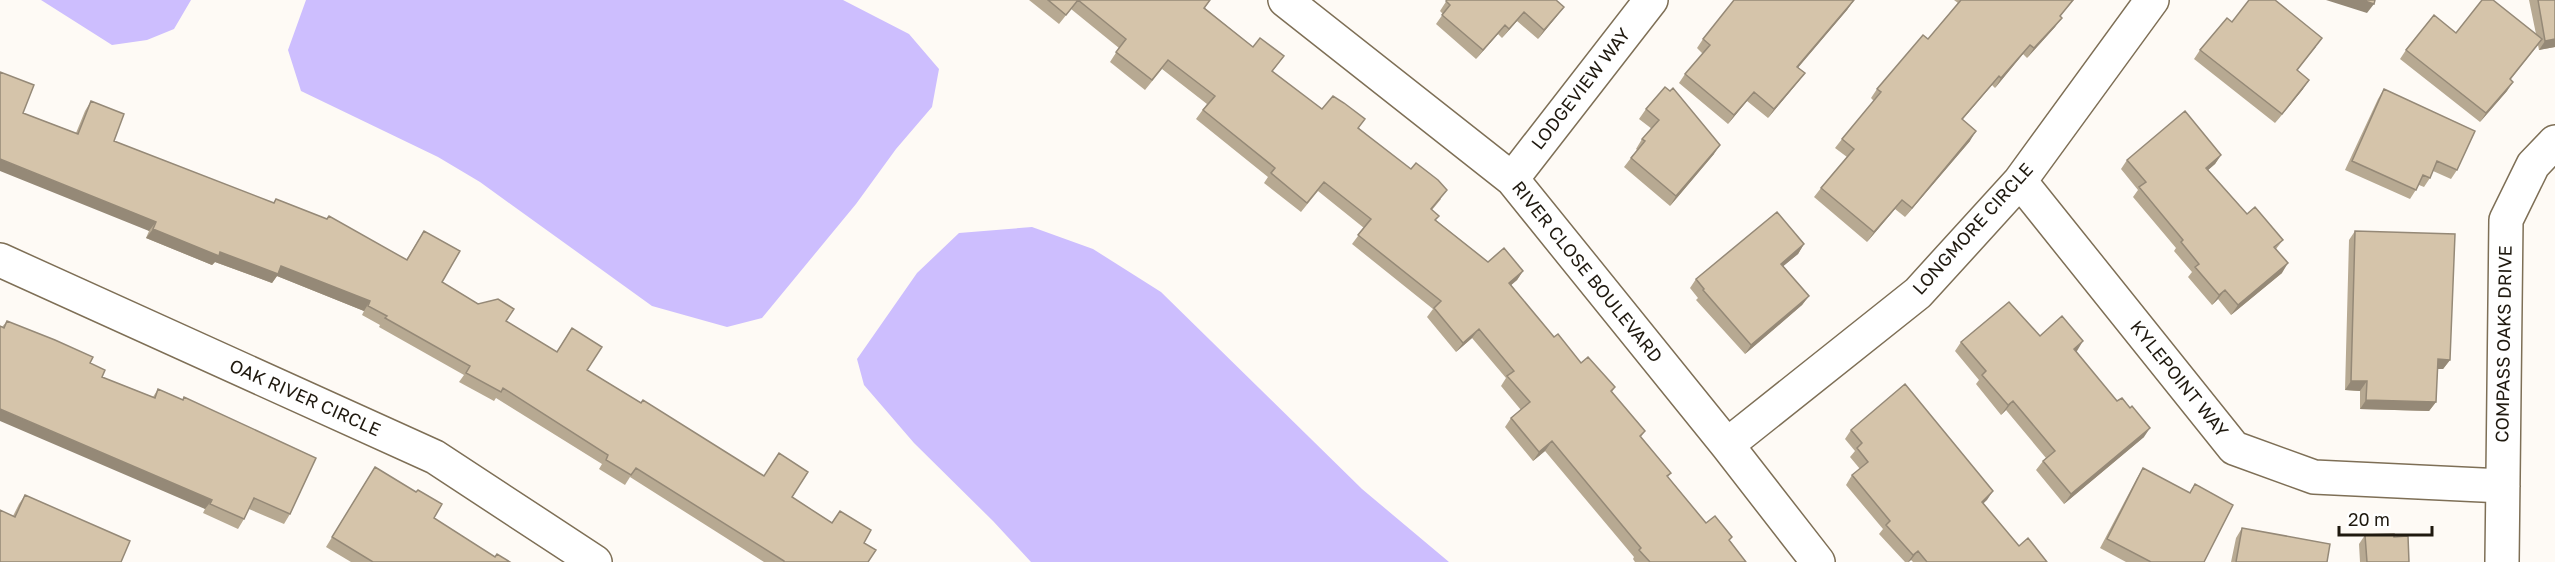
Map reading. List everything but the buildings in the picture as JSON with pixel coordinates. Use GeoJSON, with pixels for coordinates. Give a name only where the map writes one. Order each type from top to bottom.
{"type":"FeatureCollection","features":[{"type":"Feature","properties":{"kind":"street","name":"RIVER CLOSE BOULEVARD"},"geometry":{"type":"LineString","coordinates":[[1285,0],[1512,179],[1727,445],[1818,562]]}},
{"type":"Feature","properties":{"kind":"street","name":"LODGEVIEW WAY"},"geometry":{"type":"LineString","coordinates":[[1512,179],[1651,0]]}},
{"type":"Feature","properties":{"kind":"street","name":"LONGMORE CIRCLE"},"geometry":{"type":"LineString","coordinates":[[1727,445],[1918,293],[2020,181],[2152,0]]}},
{"type":"Feature","properties":{"kind":"street","name":"COMPASS OAKS DRIVE"},"geometry":{"type":"LineString","coordinates":[[2502,562],[2506,220],[2533,165],[2555,142]]}},
{"type":"Feature","properties":{"kind":"street","name":"KYLEPOINT WAY"},"geometry":{"type":"LineString","coordinates":[[2020,181],[2234,448],[2314,477],[2503,486]]}},
{"type":"Feature","properties":{"kind":"street","name":"OAK RIVER CIRCLE"},"geometry":{"type":"LineString","coordinates":[[0,260],[435,457],[595,562]]}},
{"type":"Feature","properties":{"kind":"shaded area"},"geometry":{"type":"Polygon","coordinates":[[[41,0],[191,0],[174,29],[147,40],[112,45],[41,0]]]}},
{"type":"Feature","properties":{"kind":"shaded area"},"geometry":{"type":"Polygon","coordinates":[[[306,0],[843,0],[909,34],[939,69],[932,107],[896,149],[856,204],[762,318],[727,327],[652,306],[480,182],[438,157],[301,91],[288,50],[306,0]]]}},
{"type":"Feature","properties":{"kind":"shaded area"},"geometry":{"type":"Polygon","coordinates":[[[1032,227],[1093,249],[1161,292],[1362,489],[1449,562],[1031,562],[914,443],[864,385],[857,359],[917,273],[959,233],[1032,227]]]}}]}
